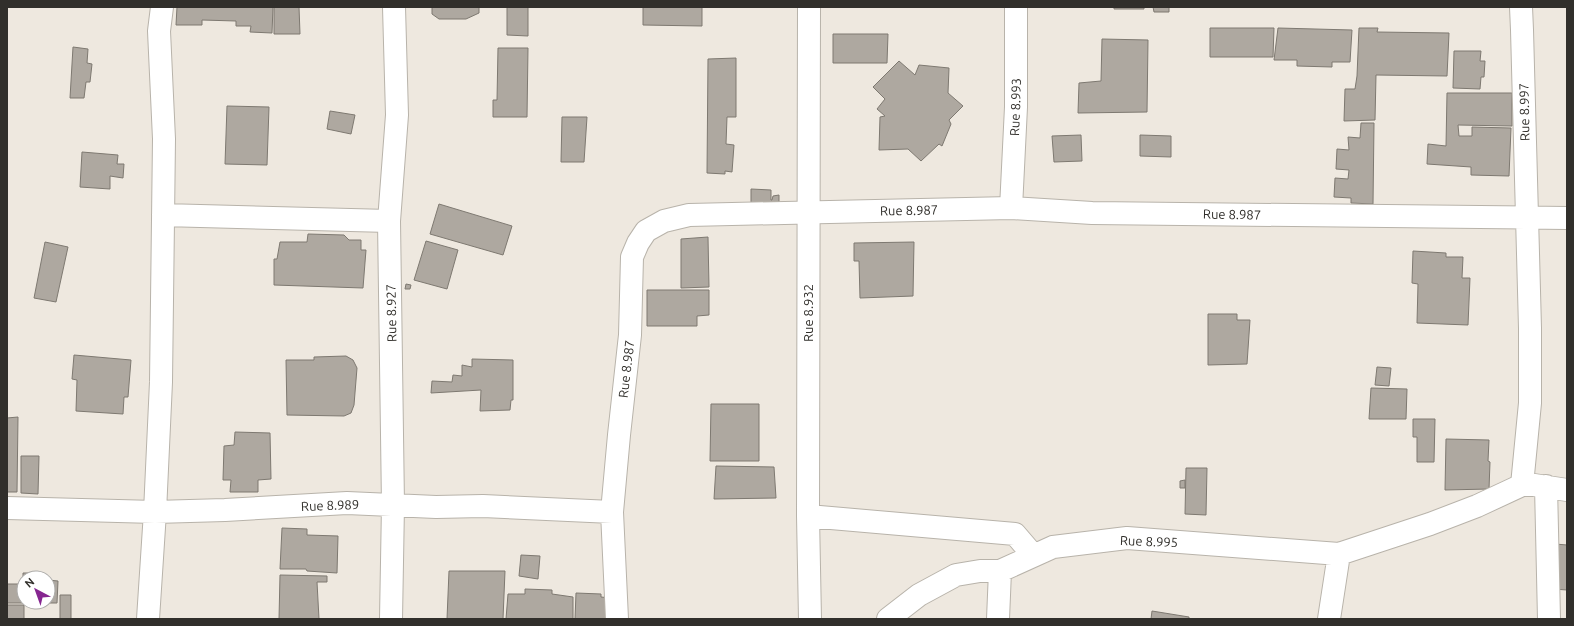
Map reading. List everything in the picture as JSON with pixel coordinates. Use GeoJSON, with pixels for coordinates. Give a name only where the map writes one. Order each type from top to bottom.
{"type":"FeatureCollection","features":[{"type":"Feature","properties":{"kind":"street"},"geometry":{"type":"LineString","coordinates":[[148,619],[161,382],[164,139],[159,31],[162,7]]}},
{"type":"Feature","properties":{"kind":"street","name":"Rue 8.927"},"geometry":{"type":"LineString","coordinates":[[391,619],[393,505],[389,221],[397,116],[394,7]]}},
{"type":"Feature","properties":{"kind":"street","name":"Rue 8.932"},"geometry":{"type":"LineString","coordinates":[[809,7],[808,516],[810,619]]}},
{"type":"Feature","properties":{"kind":"street","name":"Rue 8.993"},"geometry":{"type":"LineString","coordinates":[[1011,208],[1011,182],[1016,107],[1016,7]]}},
{"type":"Feature","properties":{"kind":"street","name":"Rue 8.997"},"geometry":{"type":"LineString","coordinates":[[1521,7],[1530,328],[1530,404],[1522,485]]}},
{"type":"Feature","properties":{"kind":"street","name":"Rue 8.987"},"geometry":{"type":"LineString","coordinates":[[617,619],[612,512],[630,335],[632,257],[646,230],[664,221],[689,215],[1011,208],[1092,213],[1567,218]]}},
{"type":"Feature","properties":{"kind":"street"},"geometry":{"type":"LineString","coordinates":[[162,215],[389,221]]}},
{"type":"Feature","properties":{"kind":"street"},"geometry":{"type":"LineString","coordinates":[[1329,619],[1339,554],[1430,524],[1478,506],[1522,485],[1546,486],[1567,490]]}},
{"type":"Feature","properties":{"kind":"street"},"geometry":{"type":"LineString","coordinates":[[1546,486],[1549,619]]}},
{"type":"Feature","properties":{"kind":"street","name":"Rue 8.989"},"geometry":{"type":"LineString","coordinates":[[7,508],[155,512],[225,510],[347,503],[436,507],[482,506],[612,512]]}},
{"type":"Feature","properties":{"kind":"street"},"geometry":{"type":"LineString","coordinates":[[808,516],[1015,534],[1033,555]]}},
{"type":"Feature","properties":{"kind":"street","name":"Rue 8.995"},"geometry":{"type":"LineString","coordinates":[[888,619],[919,595],[956,575],[980,571],[1000,571],[1053,547],[1127,538],[1339,554]]}},
{"type":"Feature","properties":{"kind":"street"},"geometry":{"type":"LineString","coordinates":[[998,619],[1000,571]]}},
{"type":"Feature","properties":{"kind":"building"},"geometry":{"type":"Polygon","coordinates":[[[177,7],[273,7],[272,33],[250,32],[251,26],[236,26],[236,21],[202,20],[202,25],[176,25],[177,7]]]}},
{"type":"Feature","properties":{"kind":"building"},"geometry":{"type":"Polygon","coordinates":[[[274,7],[299,7],[300,34],[274,34],[274,7]]]}},
{"type":"Feature","properties":{"kind":"building"},"geometry":{"type":"Polygon","coordinates":[[[432,7],[479,7],[479,13],[466,19],[439,19],[432,14],[432,7]]]}},
{"type":"Feature","properties":{"kind":"building"},"geometry":{"type":"Polygon","coordinates":[[[507,7],[528,7],[528,36],[507,35],[507,7]]]}},
{"type":"Feature","properties":{"kind":"building"},"geometry":{"type":"Polygon","coordinates":[[[643,7],[702,7],[702,26],[643,25],[643,7]]]}},
{"type":"Feature","properties":{"kind":"building"},"geometry":{"type":"Polygon","coordinates":[[[1114,7],[1144,7],[1144,9],[1114,9],[1114,7]]]}},
{"type":"Feature","properties":{"kind":"building"},"geometry":{"type":"Polygon","coordinates":[[[1153,7],[1169,7],[1169,12],[1154,12],[1153,7]]]}},
{"type":"Feature","properties":{"kind":"building"},"geometry":{"type":"Polygon","coordinates":[[[1210,28],[1274,28],[1273,57],[1210,57],[1210,28]]]}},
{"type":"Feature","properties":{"kind":"building"},"geometry":{"type":"Polygon","coordinates":[[[1278,28],[1352,30],[1350,62],[1332,62],[1332,67],[1297,66],[1297,60],[1274,60],[1278,28]]]}},
{"type":"Feature","properties":{"kind":"building"},"geometry":{"type":"Polygon","coordinates":[[[1359,28],[1378,28],[1377,32],[1449,33],[1447,76],[1376,75],[1375,120],[1344,121],[1345,89],[1355,89],[1359,28]]]}},
{"type":"Feature","properties":{"kind":"building"},"geometry":{"type":"Polygon","coordinates":[[[833,34],[888,34],[887,63],[833,63],[833,34]]]}},
{"type":"Feature","properties":{"kind":"building"},"geometry":{"type":"Polygon","coordinates":[[[1102,39],[1148,40],[1147,112],[1078,113],[1079,83],[1101,81],[1102,39]]]}},
{"type":"Feature","properties":{"kind":"building"},"geometry":{"type":"Polygon","coordinates":[[[73,47],[88,49],[87,63],[92,64],[90,82],[86,82],[84,98],[70,98],[73,47]]]}},
{"type":"Feature","properties":{"kind":"building"},"geometry":{"type":"Polygon","coordinates":[[[498,48],[528,48],[527,117],[493,117],[493,100],[497,100],[498,48]]]}},
{"type":"Feature","properties":{"kind":"building"},"geometry":{"type":"Polygon","coordinates":[[[1454,51],[1481,51],[1480,61],[1485,61],[1484,77],[1481,77],[1480,89],[1453,88],[1454,51]]]}},
{"type":"Feature","properties":{"kind":"building"},"geometry":{"type":"Polygon","coordinates":[[[736,58],[736,117],[727,117],[726,144],[734,145],[732,172],[725,171],[725,174],[707,173],[708,59],[736,58]]]}},
{"type":"Feature","properties":{"kind":"building"},"geometry":{"type":"Polygon","coordinates":[[[899,61],[915,75],[919,65],[949,68],[948,93],[963,106],[949,120],[951,124],[942,146],[939,144],[921,161],[908,149],[879,150],[880,117],[885,116],[877,109],[885,99],[873,87],[899,61]]]}},
{"type":"Feature","properties":{"kind":"building"},"geometry":{"type":"Polygon","coordinates":[[[1447,93],[1512,93],[1512,126],[1458,125],[1459,136],[1472,136],[1472,127],[1511,128],[1509,176],[1471,175],[1471,167],[1427,164],[1428,144],[1446,146],[1447,93]]]}},
{"type":"Feature","properties":{"kind":"building"},"geometry":{"type":"Polygon","coordinates":[[[227,106],[269,107],[267,165],[225,164],[227,106]]]}},
{"type":"Feature","properties":{"kind":"building"},"geometry":{"type":"Polygon","coordinates":[[[330,111],[355,115],[351,134],[327,129],[330,111]]]}},
{"type":"Feature","properties":{"kind":"building"},"geometry":{"type":"Polygon","coordinates":[[[562,117],[587,117],[584,162],[561,162],[562,117]]]}},
{"type":"Feature","properties":{"kind":"building"},"geometry":{"type":"Polygon","coordinates":[[[1361,123],[1374,123],[1373,204],[1351,203],[1351,198],[1334,197],[1335,178],[1348,179],[1349,170],[1336,169],[1337,149],[1349,150],[1348,137],[1360,138],[1361,123]]]}},
{"type":"Feature","properties":{"kind":"building"},"geometry":{"type":"Polygon","coordinates":[[[1081,135],[1082,161],[1054,162],[1052,136],[1081,135]]]}},
{"type":"Feature","properties":{"kind":"building"},"geometry":{"type":"Polygon","coordinates":[[[1140,135],[1171,136],[1171,157],[1140,156],[1140,135]]]}},
{"type":"Feature","properties":{"kind":"building"},"geometry":{"type":"Polygon","coordinates":[[[82,152],[118,155],[117,164],[124,164],[123,178],[110,176],[110,189],[80,187],[82,152]]]}},
{"type":"Feature","properties":{"kind":"building"},"geometry":{"type":"Polygon","coordinates":[[[751,189],[771,190],[771,200],[773,196],[779,195],[779,205],[751,205],[751,189]]]}},
{"type":"Feature","properties":{"kind":"building"},"geometry":{"type":"Polygon","coordinates":[[[439,204],[512,226],[503,255],[430,234],[439,204]]]}},
{"type":"Feature","properties":{"kind":"building"},"geometry":{"type":"Polygon","coordinates":[[[308,234],[344,235],[349,240],[361,240],[361,250],[366,250],[363,288],[274,285],[274,259],[277,259],[280,242],[307,242],[308,234]]]}},
{"type":"Feature","properties":{"kind":"building"},"geometry":{"type":"Polygon","coordinates":[[[708,237],[709,287],[681,288],[681,239],[708,237]]]}},
{"type":"Feature","properties":{"kind":"building"},"geometry":{"type":"Polygon","coordinates":[[[426,241],[458,250],[447,289],[414,280],[426,241]]]}},
{"type":"Feature","properties":{"kind":"building"},"geometry":{"type":"Polygon","coordinates":[[[45,242],[68,247],[56,302],[34,298],[45,242]]]}},
{"type":"Feature","properties":{"kind":"building"},"geometry":{"type":"Polygon","coordinates":[[[914,242],[913,296],[860,298],[859,261],[854,261],[854,243],[914,242]]]}},
{"type":"Feature","properties":{"kind":"building"},"geometry":{"type":"Polygon","coordinates":[[[1413,251],[1446,253],[1446,257],[1463,257],[1462,278],[1470,278],[1468,325],[1417,323],[1418,284],[1412,283],[1413,251]]]}},
{"type":"Feature","properties":{"kind":"building"},"geometry":{"type":"Polygon","coordinates":[[[406,284],[411,285],[410,289],[405,289],[406,284]]]}},
{"type":"Feature","properties":{"kind":"building"},"geometry":{"type":"Polygon","coordinates":[[[647,290],[709,290],[709,315],[697,316],[697,326],[647,326],[647,290]]]}},
{"type":"Feature","properties":{"kind":"building"},"geometry":{"type":"Polygon","coordinates":[[[1208,314],[1237,314],[1237,320],[1250,320],[1247,364],[1208,365],[1208,314]]]}},
{"type":"Feature","properties":{"kind":"building"},"geometry":{"type":"Polygon","coordinates":[[[74,355],[131,360],[128,397],[124,397],[123,414],[76,411],[77,380],[72,379],[74,355]]]}},
{"type":"Feature","properties":{"kind":"building"},"geometry":{"type":"Polygon","coordinates":[[[346,356],[353,360],[357,368],[354,405],[351,413],[344,416],[287,415],[286,360],[314,360],[314,357],[346,356]]]}},
{"type":"Feature","properties":{"kind":"building"},"geometry":{"type":"Polygon","coordinates":[[[472,359],[513,360],[513,400],[511,400],[510,410],[480,411],[481,390],[431,393],[432,381],[452,382],[453,375],[462,376],[462,365],[472,367],[472,359]]]}},
{"type":"Feature","properties":{"kind":"building"},"geometry":{"type":"Polygon","coordinates":[[[1377,367],[1391,368],[1389,386],[1375,385],[1377,367]]]}},
{"type":"Feature","properties":{"kind":"building"},"geometry":{"type":"Polygon","coordinates":[[[1371,388],[1407,389],[1406,419],[1369,419],[1371,388]]]}},
{"type":"Feature","properties":{"kind":"building"},"geometry":{"type":"Polygon","coordinates":[[[711,404],[759,404],[759,461],[710,461],[711,404]]]}},
{"type":"Feature","properties":{"kind":"building"},"geometry":{"type":"Polygon","coordinates":[[[18,417],[17,492],[7,492],[7,418],[18,417]]]}},
{"type":"Feature","properties":{"kind":"building"},"geometry":{"type":"Polygon","coordinates":[[[1413,419],[1435,419],[1434,462],[1417,462],[1417,437],[1413,437],[1413,419]]]}},
{"type":"Feature","properties":{"kind":"building"},"geometry":{"type":"Polygon","coordinates":[[[235,432],[270,433],[271,479],[258,480],[258,492],[230,492],[231,480],[223,480],[224,446],[234,445],[235,432]]]}},
{"type":"Feature","properties":{"kind":"building"},"geometry":{"type":"Polygon","coordinates":[[[1446,439],[1489,440],[1489,489],[1445,490],[1446,439]]]}},
{"type":"Feature","properties":{"kind":"building"},"geometry":{"type":"Polygon","coordinates":[[[21,456],[39,456],[38,494],[21,493],[21,456]]]}},
{"type":"Feature","properties":{"kind":"building"},"geometry":{"type":"Polygon","coordinates":[[[716,466],[774,467],[776,498],[714,499],[716,466]]]}},
{"type":"Feature","properties":{"kind":"building"},"geometry":{"type":"Polygon","coordinates":[[[1186,468],[1207,468],[1206,515],[1185,514],[1186,468]]]}},
{"type":"Feature","properties":{"kind":"building"},"geometry":{"type":"Polygon","coordinates":[[[1185,480],[1185,488],[1180,488],[1180,481],[1185,480]]]}},
{"type":"Feature","properties":{"kind":"building"},"geometry":{"type":"Polygon","coordinates":[[[282,528],[307,529],[307,535],[338,536],[337,573],[307,571],[306,569],[280,569],[282,528]]]}},
{"type":"Feature","properties":{"kind":"building"},"geometry":{"type":"Polygon","coordinates":[[[1555,544],[1567,545],[1567,590],[1553,589],[1555,544]]]}},
{"type":"Feature","properties":{"kind":"building"},"geometry":{"type":"Polygon","coordinates":[[[521,555],[540,556],[538,579],[519,576],[521,555]]]}},
{"type":"Feature","properties":{"kind":"building"},"geometry":{"type":"Polygon","coordinates":[[[449,571],[505,571],[503,619],[447,619],[449,571]]]}},
{"type":"Feature","properties":{"kind":"building"},"geometry":{"type":"Polygon","coordinates":[[[280,575],[327,576],[327,582],[317,582],[319,619],[279,619],[280,575]]]}},
{"type":"Feature","properties":{"kind":"building"},"geometry":{"type":"Polygon","coordinates":[[[56,581],[58,581],[56,603],[56,581]]]}},
{"type":"Feature","properties":{"kind":"building"},"geometry":{"type":"Polygon","coordinates":[[[7,584],[16,584],[16,603],[7,603],[7,584]]]}},
{"type":"Feature","properties":{"kind":"building"},"geometry":{"type":"Polygon","coordinates":[[[525,589],[552,590],[552,594],[573,597],[573,619],[506,619],[508,594],[525,594],[525,589]]]}},
{"type":"Feature","properties":{"kind":"building"},"geometry":{"type":"Polygon","coordinates":[[[576,593],[601,594],[601,597],[611,598],[611,619],[575,619],[576,593]]]}},
{"type":"Feature","properties":{"kind":"building"},"geometry":{"type":"Polygon","coordinates":[[[60,595],[71,595],[71,619],[60,619],[60,595]]]}},
{"type":"Feature","properties":{"kind":"building"},"geometry":{"type":"Polygon","coordinates":[[[7,605],[16,605],[16,610],[24,610],[24,619],[7,619],[7,605]]]}},
{"type":"Feature","properties":{"kind":"building"},"geometry":{"type":"Polygon","coordinates":[[[1152,611],[1189,617],[1189,619],[1151,619],[1152,611]]]}}]}
